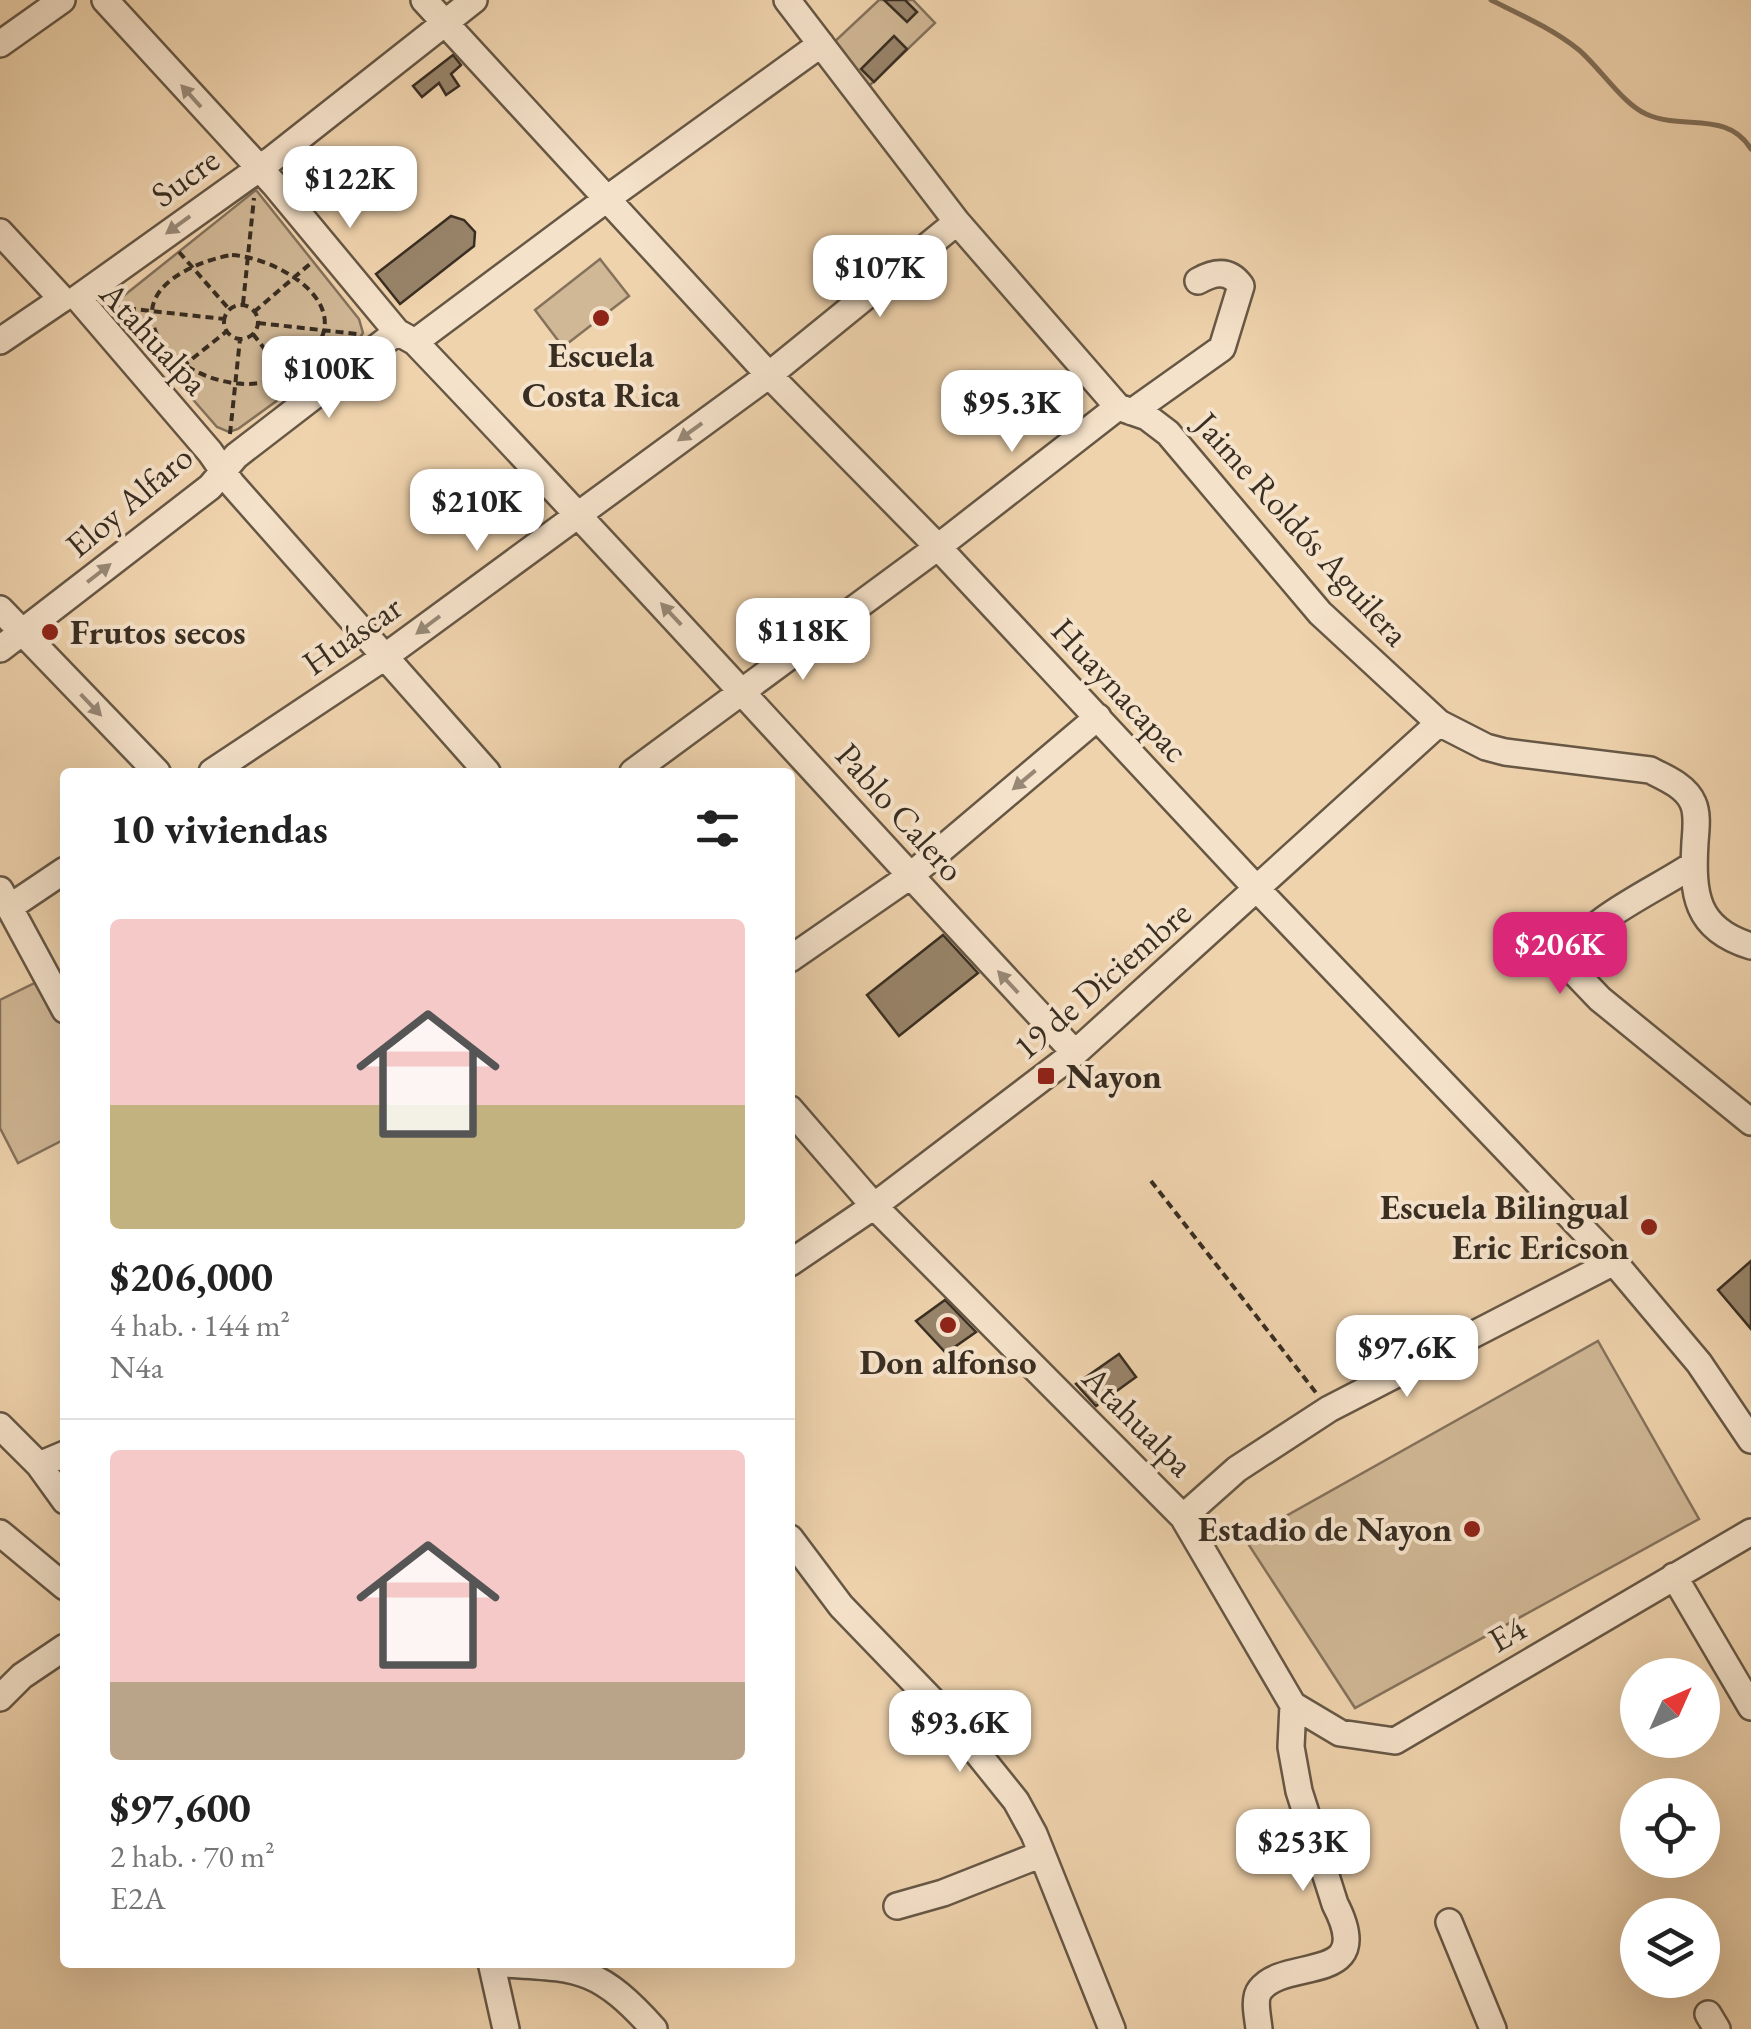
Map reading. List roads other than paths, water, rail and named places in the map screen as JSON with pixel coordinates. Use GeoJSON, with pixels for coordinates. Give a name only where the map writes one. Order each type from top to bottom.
{"type":"FeatureCollection","features":[{"type":"Feature","properties":{"kind":"street"},"geometry":{"type":"LineString","coordinates":[[0,44],[62,0]]}},
{"type":"Feature","properties":{"kind":"street","name":"Pablo Calero"},"geometry":{"type":"LineString","coordinates":[[105,0],[257,168],[401,337],[744,692],[1075,1054]]}},
{"type":"Feature","properties":{"kind":"street","name":"Huaynacapac"},"geometry":{"type":"LineString","coordinates":[[424,0],[769,375],[938,546],[1258,890],[1614,1262],[1699,1363],[1751,1440]]}},
{"type":"Feature","properties":{"kind":"street","name":"Sucre"},"geometry":{"type":"LineString","coordinates":[[0,341],[74,300],[257,168],[474,0]]}},
{"type":"Feature","properties":{"kind":"street","name":"Jaime Roldós Aguilera"},"geometry":{"type":"LineString","coordinates":[[788,0],[957,222],[1125,409],[1147,417],[1168,434],[1320,613],[1438,723],[1486,747],[1650,770],[1669,780],[1693,802],[1698,907],[1712,927],[1733,941],[1751,946]]}},
{"type":"Feature","properties":{"kind":"street","name":"Eloy Alfaro"},"geometry":{"type":"LineString","coordinates":[[0,649],[210,487],[223,469],[401,337],[608,198],[821,44]]}},
{"type":"Feature","properties":{"kind":"street","name":"Huáscar"},"geometry":{"type":"LineString","coordinates":[[218,768],[384,658],[769,375],[957,222]]}},
{"type":"Feature","properties":{"kind":"street","name":"Atahualpa"},"geometry":{"type":"LineString","coordinates":[[0,232],[74,300],[483,768]]}},
{"type":"Feature","properties":{"kind":"street"},"geometry":{"type":"LineString","coordinates":[[638,768],[1125,409],[1222,348],[1242,286],[1223,273],[1198,281]]}},
{"type":"Feature","properties":{"kind":"street"},"geometry":{"type":"LineString","coordinates":[[0,609],[153,768]]}},
{"type":"Feature","properties":{"kind":"street"},"geometry":{"type":"LineString","coordinates":[[795,956],[910,876],[1098,717]]}},
{"type":"Feature","properties":{"kind":"street","name":"19 de Diciembre"},"geometry":{"type":"LineString","coordinates":[[795,1259],[874,1206],[1075,1054],[1438,723]]}},
{"type":"Feature","properties":{"kind":"street"},"geometry":{"type":"LineString","coordinates":[[1694,864],[1596,925],[1576,942],[1570,957],[1577,975],[1600,999],[1751,1122]]}},
{"type":"Feature","properties":{"kind":"street"},"geometry":{"type":"LineString","coordinates":[[60,872],[5,898],[60,1001]]}},
{"type":"Feature","properties":{"kind":"street","name":"Atahualpa"},"geometry":{"type":"LineString","coordinates":[[795,1115],[874,1206],[1183,1516],[1293,1705]]}},
{"type":"Feature","properties":{"kind":"street"},"geometry":{"type":"LineString","coordinates":[[1183,1516],[1238,1468],[1329,1409],[1614,1262]]}},
{"type":"Feature","properties":{"kind":"street"},"geometry":{"type":"LineString","coordinates":[[0,1426],[39,1464],[60,1494]]}},
{"type":"Feature","properties":{"kind":"street"},"geometry":{"type":"LineString","coordinates":[[39,1464],[60,1456]]}},
{"type":"Feature","properties":{"kind":"street"},"geometry":{"type":"LineString","coordinates":[[0,1532],[60,1583]]}},
{"type":"Feature","properties":{"kind":"street","name":"E4"},"geometry":{"type":"LineString","coordinates":[[1293,1705],[1340,1733],[1394,1741],[1751,1532]]}},
{"type":"Feature","properties":{"kind":"street"},"geometry":{"type":"LineString","coordinates":[[795,1545],[841,1606],[950,1719],[1016,1801],[1042,1854],[1112,2029]]}},
{"type":"Feature","properties":{"kind":"street"},"geometry":{"type":"LineString","coordinates":[[1674,1576],[1751,1707]]}},
{"type":"Feature","properties":{"kind":"street"},"geometry":{"type":"LineString","coordinates":[[0,1698],[22,1676],[60,1650]]}},
{"type":"Feature","properties":{"kind":"street"},"geometry":{"type":"LineString","coordinates":[[1260,2029],[1256,1998],[1260,1990],[1286,1976],[1325,1966],[1346,1942],[1344,1920],[1335,1904],[1299,1790],[1291,1747],[1293,1705]]}},
{"type":"Feature","properties":{"kind":"street"},"geometry":{"type":"LineString","coordinates":[[897,1906],[943,1893],[1042,1854]]}},
{"type":"Feature","properties":{"kind":"street"},"geometry":{"type":"LineString","coordinates":[[1449,1922],[1493,2029]]}},
{"type":"Feature","properties":{"kind":"street"},"geometry":{"type":"LineString","coordinates":[[492,1968],[506,2029]]}},
{"type":"Feature","properties":{"kind":"street"},"geometry":{"type":"LineString","coordinates":[[562,1968],[576,1969],[606,1982],[654,2029]]}},
{"type":"Feature","properties":{"kind":"waterway"},"geometry":{"type":"LineString","coordinates":[[1491,0],[1569,42],[1637,109],[1660,119],[1730,129],[1751,149]]}},
{"type":"Feature","properties":{"kind":"place","name":"Escuela Costa Rica"},"geometry":{"type":"Point","coordinates":[601,318]}},
{"type":"Feature","properties":{"kind":"place","name":"Frutos secos"},"geometry":{"type":"Point","coordinates":[50,632]}},
{"type":"Feature","properties":{"kind":"place","name":"Nayon"},"geometry":{"type":"Point","coordinates":[1046,1076]}},
{"type":"Feature","properties":{"kind":"place","name":"Escuela Bilingual Eric Ericson"},"geometry":{"type":"Point","coordinates":[1649,1227]}},
{"type":"Feature","properties":{"kind":"place","name":"Don alfonso"},"geometry":{"type":"Point","coordinates":[948,1325]}},
{"type":"Feature","properties":{"kind":"place","name":"Estadio de Nayon"},"geometry":{"type":"Point","coordinates":[1472,1529]}}]}
